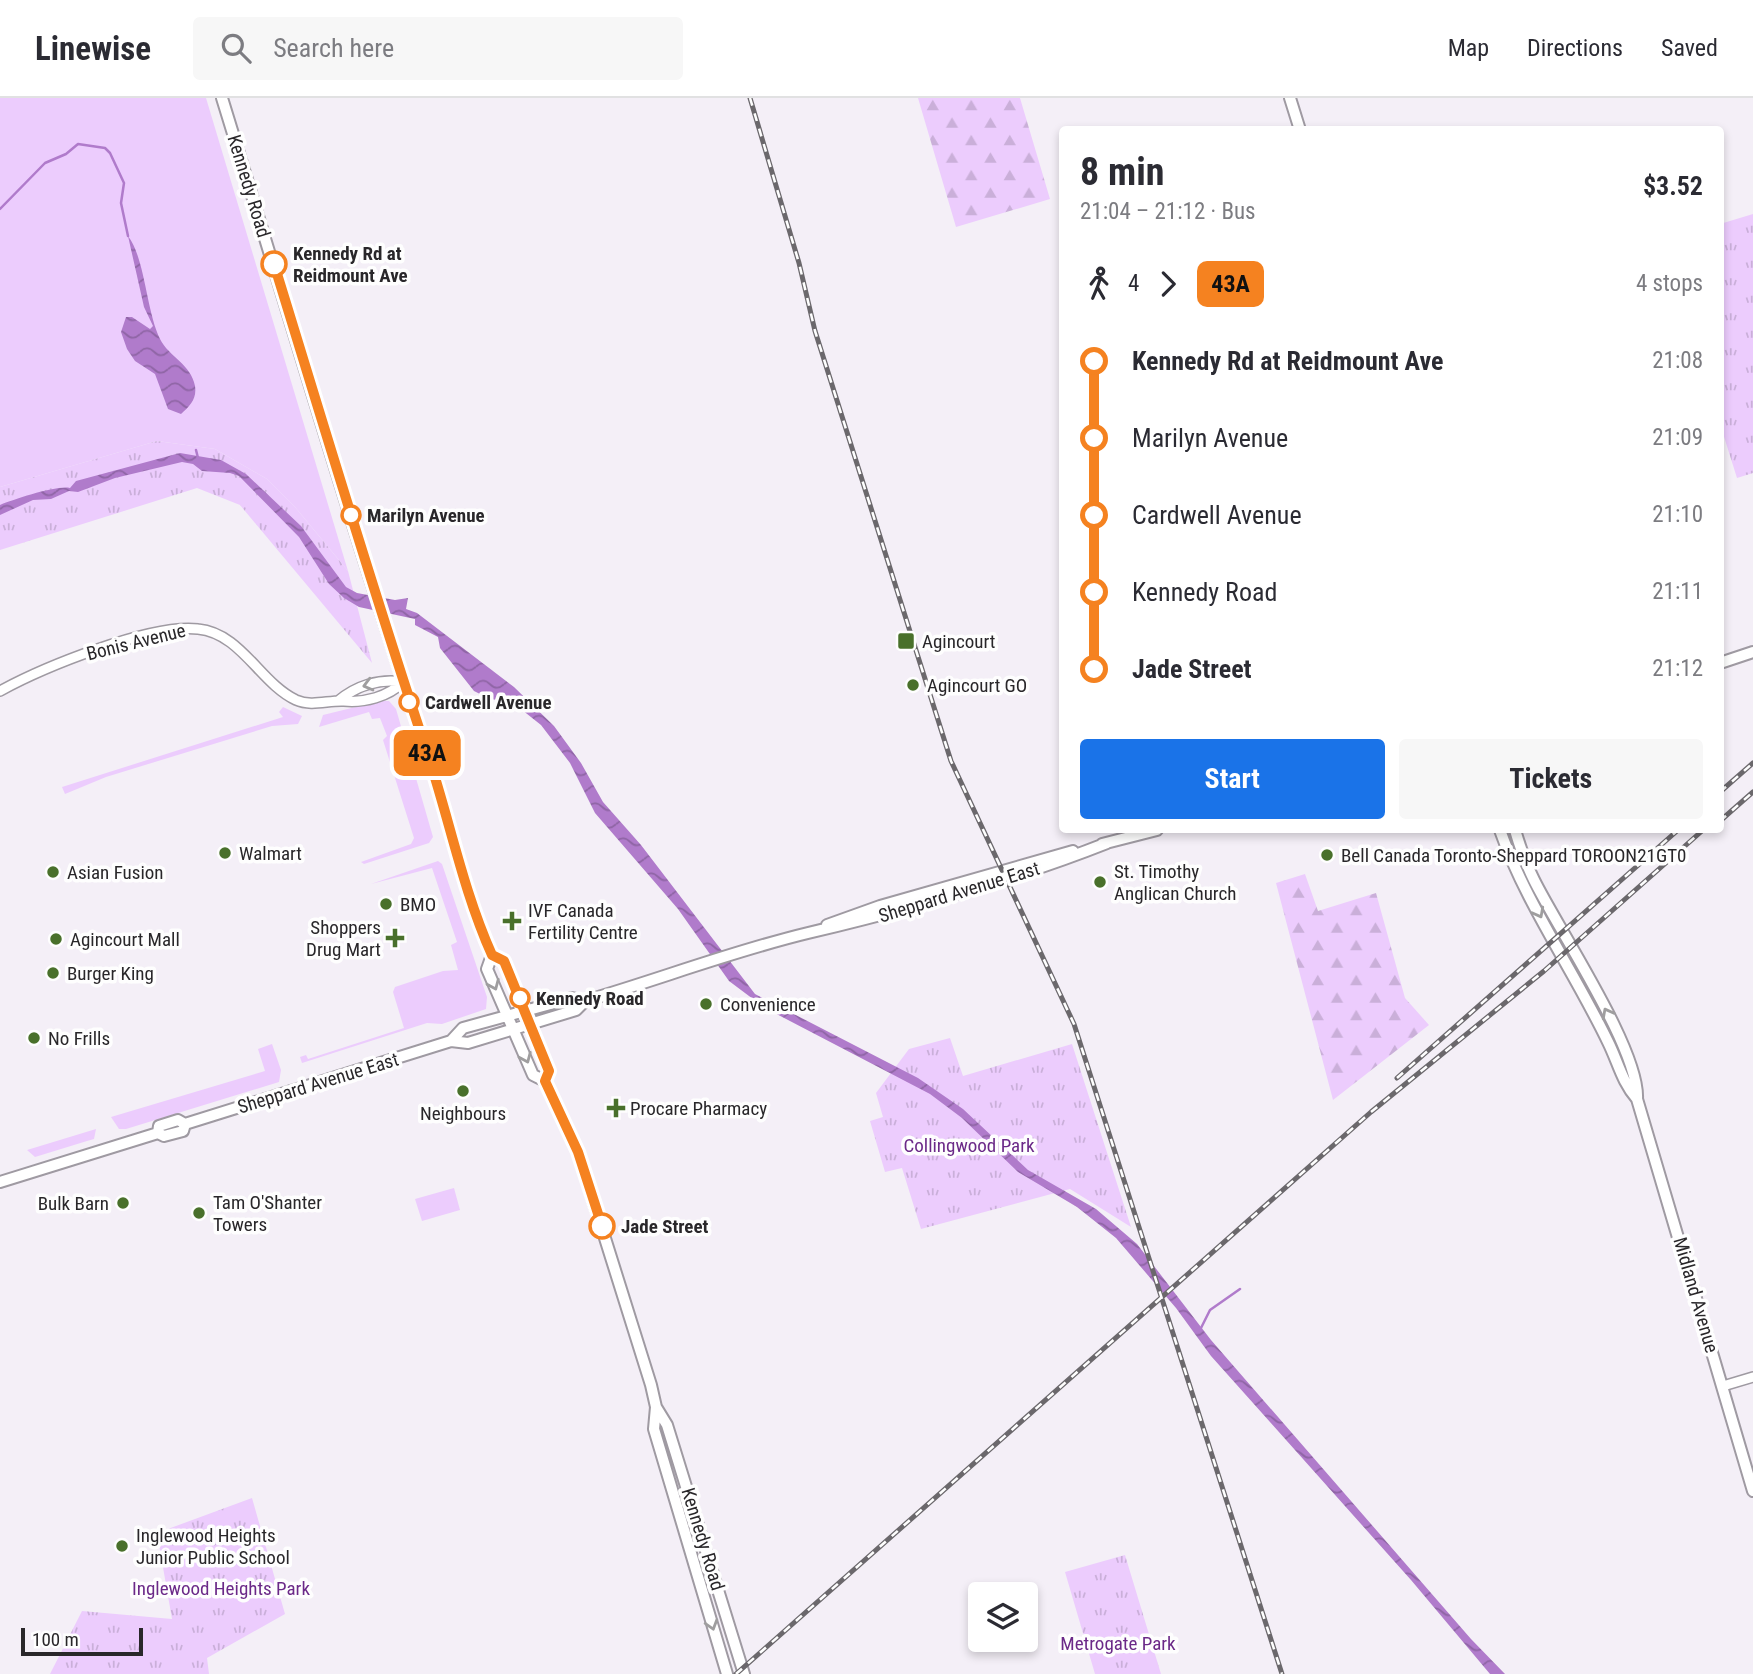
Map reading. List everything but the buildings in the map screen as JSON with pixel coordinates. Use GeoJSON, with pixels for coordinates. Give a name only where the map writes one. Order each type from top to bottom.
{"type":"FeatureCollection","features":[{"type":"Feature","properties":{"kind":"main road","name":"Kennedy Road"},"geometry":{"type":"LineString","coordinates":[[222,98],[384,622],[429,758],[460,870],[492,955],[487,968],[533,1075],[545,1081],[578,1152],[656,1407],[667,1425],[744,1674]]}},
{"type":"Feature","properties":{"kind":"main road"},"geometry":{"type":"LineString","coordinates":[[1290,98],[1299,126]]}},
{"type":"Feature","properties":{"kind":"main road"},"geometry":{"type":"LineString","coordinates":[[1724,662],[1753,652]]}},
{"type":"Feature","properties":{"kind":"main road","name":"Sheppard Avenue East"},"geometry":{"type":"LineString","coordinates":[[0,1182],[158,1133],[159,1126],[178,1120],[185,1124],[451,1041],[468,1043],[576,1010],[585,1001],[808,933],[880,905],[1048,856],[1145,833]]}},
{"type":"Feature","properties":{"kind":"main road","name":"Midland Avenue"},"geometry":{"type":"LineString","coordinates":[[1501,833],[1531,899],[1609,1043],[1627,1088],[1637,1099]]}},
{"type":"Feature","properties":{"kind":"main road","name":"Midland Avenue"},"geometry":{"type":"LineString","coordinates":[[1516,833],[1534,881],[1612,1022],[1638,1086],[1637,1099],[1753,1491]]}},
{"type":"Feature","properties":{"kind":"main road","name":"Kennedy Road"},"geometry":{"type":"LineString","coordinates":[[492,955],[504,961],[526,1010],[549,1071],[545,1081]]}},
{"type":"Feature","properties":{"kind":"main road","name":"Sheppard Avenue East"},"geometry":{"type":"LineString","coordinates":[[451,1041],[463,1028],[572,998],[585,1001]]}},
{"type":"Feature","properties":{"kind":"main road","name":"Kennedy Road"},"geometry":{"type":"LineString","coordinates":[[656,1407],[654,1429],[727,1674]]}},
{"type":"Feature","properties":{"kind":"street","name":"Bonis Avenue"},"geometry":{"type":"LineString","coordinates":[[0,691],[60,663],[104,648],[161,633],[197,628],[216,634],[231,643],[294,699],[316,704],[338,701],[352,689],[388,679],[403,682]]}},
{"type":"Feature","properties":{"kind":"street"},"geometry":{"type":"LineString","coordinates":[[1723,1386],[1753,1377]]}},
{"type":"Feature","properties":{"kind":"green space"},"geometry":{"type":"Polygon","coordinates":[[[0,98],[206,98],[348,571],[295,507],[267,479],[215,449],[157,441],[0,487],[0,98]]]}},
{"type":"Feature","properties":{"kind":"green space"},"geometry":{"type":"Polygon","coordinates":[[[918,98],[1020,98],[1050,199],[956,227],[918,98]]]}},
{"type":"Feature","properties":{"kind":"green space"},"geometry":{"type":"Polygon","coordinates":[[[1753,214],[1753,473],[1737,478],[1724,437],[1724,223],[1753,214]]]}},
{"type":"Feature","properties":{"kind":"green space"},"geometry":{"type":"Polygon","coordinates":[[[157,441],[215,449],[267,479],[295,507],[348,571],[372,663],[240,505],[197,488],[0,550],[0,487],[157,441]]]}},
{"type":"Feature","properties":{"kind":"green space"},"geometry":{"type":"Polygon","coordinates":[[[389,701],[396,709],[433,837],[429,843],[364,864],[361,862],[411,844],[414,838],[383,740],[387,736],[380,718],[372,719],[369,712],[319,727],[323,715],[389,701]]]}},
{"type":"Feature","properties":{"kind":"green space"},"geometry":{"type":"Polygon","coordinates":[[[283,707],[302,716],[298,724],[272,726],[106,777],[65,794],[62,787],[283,717],[279,712],[283,707]]]}},
{"type":"Feature","properties":{"kind":"green space"},"geometry":{"type":"Polygon","coordinates":[[[438,861],[442,864],[487,997],[486,1009],[442,1024],[427,1023],[302,1063],[300,1057],[306,1055],[308,1059],[404,1028],[393,992],[395,987],[443,971],[458,970],[451,945],[457,942],[432,868],[371,884],[438,861]]]}},
{"type":"Feature","properties":{"kind":"green space"},"geometry":{"type":"Polygon","coordinates":[[[1305,874],[1318,911],[1376,893],[1405,998],[1429,1025],[1333,1100],[1276,883],[1305,874]]]}},
{"type":"Feature","properties":{"kind":"green space","name":"Collingwood Park"},"geometry":{"type":"Polygon","coordinates":[[[950,1038],[963,1076],[1072,1044],[1131,1227],[1070,1189],[921,1229],[902,1168],[885,1172],[870,1121],[883,1117],[876,1093],[909,1049],[950,1038]]]}},
{"type":"Feature","properties":{"kind":"green space"},"geometry":{"type":"Polygon","coordinates":[[[272,1044],[281,1070],[279,1082],[126,1129],[119,1129],[111,1117],[265,1071],[258,1049],[272,1044]]]}},
{"type":"Feature","properties":{"kind":"green space"},"geometry":{"type":"Polygon","coordinates":[[[96,1129],[94,1139],[35,1157],[27,1150],[96,1129]]]}},
{"type":"Feature","properties":{"kind":"green space"},"geometry":{"type":"Polygon","coordinates":[[[454,1188],[460,1210],[422,1221],[415,1199],[454,1188]]]}},
{"type":"Feature","properties":{"kind":"green space","name":"Inglewood Heights Park"},"geometry":{"type":"Polygon","coordinates":[[[252,1498],[285,1614],[207,1658],[209,1674],[50,1674],[82,1611],[172,1619],[157,1533],[252,1498]]]}},
{"type":"Feature","properties":{"kind":"green space","name":"Metrogate Park"},"geometry":{"type":"Polygon","coordinates":[[[1125,1555],[1161,1674],[1095,1674],[1065,1572],[1125,1555]]]}},
{"type":"Feature","properties":{"kind":"water"},"geometry":{"type":"Polygon","coordinates":[[[128,236],[138,257],[151,314],[160,339],[193,378],[195,395],[181,414],[168,409],[155,374],[135,361],[121,332],[126,317],[132,317],[150,329],[153,326],[144,307],[128,236]]]}},
{"type":"Feature","properties":{"kind":"water"},"geometry":{"type":"Polygon","coordinates":[[[180,453],[221,460],[246,474],[301,526],[346,587],[357,593],[395,600],[408,598],[406,609],[417,613],[514,687],[554,726],[581,763],[603,802],[641,845],[755,994],[918,1078],[963,1109],[1028,1170],[1096,1209],[1137,1244],[1211,1340],[1471,1639],[1505,1674],[1490,1674],[1411,1580],[1211,1356],[1176,1308],[1116,1238],[1077,1207],[1018,1172],[962,1118],[930,1094],[765,1008],[729,981],[678,909],[595,813],[570,763],[541,725],[512,702],[490,699],[474,691],[440,648],[438,637],[415,625],[415,619],[359,607],[344,598],[329,584],[299,537],[239,476],[202,471],[193,464],[182,462],[115,478],[51,499],[33,500],[0,515],[0,505],[15,499],[46,490],[70,488],[76,481],[180,453]]]}},
{"type":"Feature","properties":{"kind":"waterway"},"geometry":{"type":"LineString","coordinates":[[0,209],[45,163],[66,154],[78,144],[105,148],[124,183],[121,203],[128,236]]}},
{"type":"Feature","properties":{"kind":"waterway"},"geometry":{"type":"LineString","coordinates":[[196,450],[198,458]]}},
{"type":"Feature","properties":{"kind":"waterway"},"geometry":{"type":"LineString","coordinates":[[1201,1328],[1210,1310],[1240,1289]]}},
{"type":"Feature","properties":{"kind":"railway"},"geometry":{"type":"LineString","coordinates":[[750,98],[799,263],[815,331],[951,761],[1074,1024],[1282,1674]]}},
{"type":"Feature","properties":{"kind":"railway"},"geometry":{"type":"LineString","coordinates":[[1724,788],[1753,763]]}},
{"type":"Feature","properties":{"kind":"railway"},"geometry":{"type":"LineString","coordinates":[[1724,817],[1753,792]]}},
{"type":"Feature","properties":{"kind":"railway"},"geometry":{"type":"LineString","coordinates":[[1397,1078],[1675,833]]}},
{"type":"Feature","properties":{"kind":"railway"},"geometry":{"type":"LineString","coordinates":[[736,1674],[1371,1112],[1544,971],[1700,833]]}},
{"type":"Feature","properties":{"kind":"bus line","name":"43A"},"geometry":{"type":"LineString","coordinates":[[274,264],[398,669],[432,768],[460,870],[492,955],[504,961],[531,1024],[549,1071],[545,1081],[578,1152],[602,1226]]}},
{"type":"Feature","properties":{"kind":"place","name":"Kennedy Rd at Reidmount Ave"},"geometry":{"type":"Point","coordinates":[274,264]}},
{"type":"Feature","properties":{"kind":"place","name":"Marilyn Avenue"},"geometry":{"type":"Point","coordinates":[351,515]}},
{"type":"Feature","properties":{"kind":"place","name":"Agincourt"},"geometry":{"type":"Point","coordinates":[906,641]}},
{"type":"Feature","properties":{"kind":"place","name":"Agincourt GO"},"geometry":{"type":"Point","coordinates":[913,685]}},
{"type":"Feature","properties":{"kind":"place","name":"Cardwell Avenue"},"geometry":{"type":"Point","coordinates":[409,702]}},
{"type":"Feature","properties":{"kind":"place","name":"Walmart"},"geometry":{"type":"Point","coordinates":[225,853]}},
{"type":"Feature","properties":{"kind":"place","name":"Bell Canada Toronto-Sheppard TOROON21GT0"},"geometry":{"type":"Point","coordinates":[1327,855]}},
{"type":"Feature","properties":{"kind":"place","name":"Asian Fusion"},"geometry":{"type":"Point","coordinates":[53,872]}},
{"type":"Feature","properties":{"kind":"place","name":"St. Timothy Anglican Church"},"geometry":{"type":"Point","coordinates":[1100,882]}},
{"type":"Feature","properties":{"kind":"place","name":"BMO"},"geometry":{"type":"Point","coordinates":[386,904]}},
{"type":"Feature","properties":{"kind":"place","name":"IVF Canada Fertility Centre"},"geometry":{"type":"Point","coordinates":[512,921]}},
{"type":"Feature","properties":{"kind":"place","name":"Shoppers Drug Mart"},"geometry":{"type":"Point","coordinates":[395,938]}},
{"type":"Feature","properties":{"kind":"place","name":"Agincourt Mall"},"geometry":{"type":"Point","coordinates":[56,939]}},
{"type":"Feature","properties":{"kind":"place","name":"Burger King"},"geometry":{"type":"Point","coordinates":[53,973]}},
{"type":"Feature","properties":{"kind":"place","name":"Kennedy Road"},"geometry":{"type":"Point","coordinates":[520,998]}},
{"type":"Feature","properties":{"kind":"place","name":"Convenience"},"geometry":{"type":"Point","coordinates":[706,1004]}},
{"type":"Feature","properties":{"kind":"place","name":"No Frills"},"geometry":{"type":"Point","coordinates":[34,1038]}},
{"type":"Feature","properties":{"kind":"place","name":"Neighbours"},"geometry":{"type":"Point","coordinates":[463,1091]}},
{"type":"Feature","properties":{"kind":"place","name":"Procare Pharmacy"},"geometry":{"type":"Point","coordinates":[616,1108]}},
{"type":"Feature","properties":{"kind":"place","name":"Bulk Barn"},"geometry":{"type":"Point","coordinates":[123,1203]}},
{"type":"Feature","properties":{"kind":"place","name":"Tam O'Shanter Towers"},"geometry":{"type":"Point","coordinates":[199,1213]}},
{"type":"Feature","properties":{"kind":"place","name":"Jade Street"},"geometry":{"type":"Point","coordinates":[602,1226]}},
{"type":"Feature","properties":{"kind":"place","name":"Inglewood Heights Junior Public School"},"geometry":{"type":"Point","coordinates":[122,1546]}}]}
